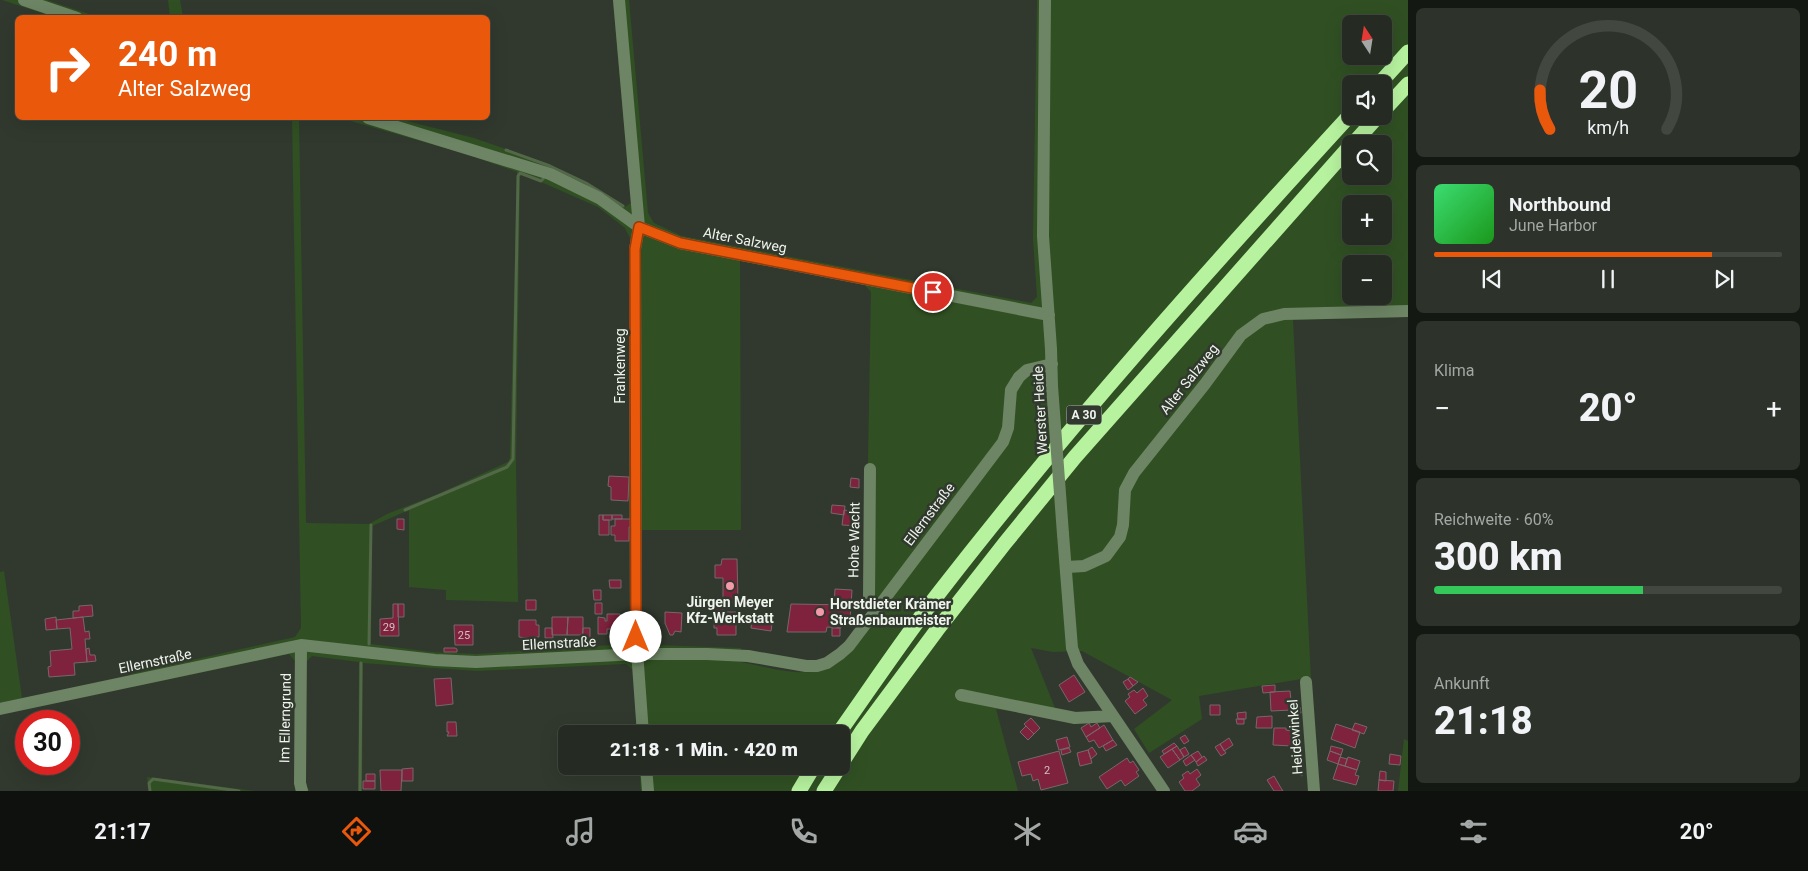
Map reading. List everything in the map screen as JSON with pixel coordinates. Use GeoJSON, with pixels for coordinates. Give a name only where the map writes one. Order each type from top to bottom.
{"type":"FeatureCollection","features":[{"type":"Feature","properties":{"kind":"highway"},"geometry":{"type":"LineString","coordinates":[[1387,75],[1408,52]]}},
{"type":"Feature","properties":{"kind":"highway"},"geometry":{"type":"LineString","coordinates":[[1392,101],[1408,84]]}},
{"type":"Feature","properties":{"kind":"highway","name":"A 30"},"geometry":{"type":"LineString","coordinates":[[844,725],[941,591],[1007,508],[1208,272],[1342,124]]}},
{"type":"Feature","properties":{"kind":"highway","name":"A 30"},"geometry":{"type":"LineString","coordinates":[[1361,135],[1370,125]]}},
{"type":"Feature","properties":{"kind":"highway","name":"A 30"},"geometry":{"type":"LineString","coordinates":[[850,750],[938,630],[1075,457],[1342,156]]}},
{"type":"Feature","properties":{"kind":"highway"},"geometry":{"type":"LineString","coordinates":[[799,791],[809,775]]}},
{"type":"Feature","properties":{"kind":"highway","name":"A 30"},"geometry":{"type":"LineString","coordinates":[[824,791],[834,775]]}},
{"type":"Feature","properties":{"kind":"street"},"geometry":{"type":"LineString","coordinates":[[24,0],[68,15]]}},
{"type":"Feature","properties":{"kind":"street","name":"Frankenweg"},"geometry":{"type":"LineString","coordinates":[[619,0],[639,227],[635,249],[636,627],[643,725]]}},
{"type":"Feature","properties":{"kind":"street","name":"Werster Heide"},"geometry":{"type":"LineString","coordinates":[[1045,0],[1042,236],[1072,648],[1078,664],[1164,791]]}},
{"type":"Feature","properties":{"kind":"street","name":"Alter Salzweg"},"geometry":{"type":"LineString","coordinates":[[374,120],[550,174],[599,198],[639,227],[680,243],[1048,315]]}},
{"type":"Feature","properties":{"kind":"street","name":"Alter Salzweg"},"geometry":{"type":"LineString","coordinates":[[1067,566],[1084,566],[1106,556],[1120,537],[1123,525],[1125,490],[1134,473],[1205,384],[1241,335],[1263,319],[1284,314],[1408,311]]}},
{"type":"Feature","properties":{"kind":"street","name":"Ellernstraße"},"geometry":{"type":"LineString","coordinates":[[0,709],[301,645],[435,660],[476,662],[638,654],[748,656],[806,666],[817,666],[834,659],[849,646],[1003,442],[1008,428],[1011,390],[1019,377],[1027,370],[1052,364]]}},
{"type":"Feature","properties":{"kind":"street","name":"Hohe Wacht"},"geometry":{"type":"LineString","coordinates":[[870,470],[869,598],[876,608]]}},
{"type":"Feature","properties":{"kind":"street","name":"Im Ellerngrund"},"geometry":{"type":"LineString","coordinates":[[301,645],[300,783],[302,791]]}},
{"type":"Feature","properties":{"kind":"street","name":"Heidewinkel"},"geometry":{"type":"LineString","coordinates":[[1306,682],[1314,791]]}},
{"type":"Feature","properties":{"kind":"street"},"geometry":{"type":"LineString","coordinates":[[961,695],[1075,718],[1113,716]]}},
{"type":"Feature","properties":{"kind":"street"},"geometry":{"type":"LineString","coordinates":[[647,775],[648,791]]}},
{"type":"Feature","properties":{"kind":"green space"},"geometry":{"type":"Polygon","coordinates":[[[2,0],[47,0],[92,15],[48,15],[2,0]]]}},
{"type":"Feature","properties":{"kind":"green space"},"geometry":{"type":"Polygon","coordinates":[[[168,0],[180,0],[183,15],[170,15],[168,0]]]}},
{"type":"Feature","properties":{"kind":"green space"},"geometry":{"type":"Polygon","coordinates":[[[613,0],[629,0],[648,213],[654,223],[682,236],[1031,303],[1037,297],[1033,239],[1037,0],[1408,0],[1408,317],[1293,320],[1311,679],[1301,679],[1199,696],[1202,719],[1149,753],[1134,729],[1172,700],[1082,651],[1053,652],[1031,648],[1059,718],[996,709],[1018,791],[641,791],[640,775],[850,775],[850,725],[636,725],[633,670],[626,664],[477,671],[363,663],[362,791],[358,791],[359,662],[312,656],[306,662],[305,785],[310,791],[295,791],[295,661],[289,654],[133,687],[130,674],[295,637],[301,628],[292,120],[299,120],[306,523],[369,524],[387,514],[438,494],[508,462],[510,458],[517,172],[466,154],[347,120],[403,120],[474,138],[549,164],[608,195],[625,207],[631,203],[613,0]],[[523,174],[520,176],[516,465],[518,602],[446,600],[446,590],[409,587],[409,510],[372,526],[371,644],[431,652],[477,654],[626,644],[741,648],[740,662],[777,670],[815,672],[827,669],[838,663],[849,653],[880,614],[866,573],[871,292],[864,284],[740,261],[741,530],[642,530],[631,452],[630,238],[625,228],[598,207],[523,174]]]}},
{"type":"Feature","properties":{"kind":"green space"},"geometry":{"type":"Polygon","coordinates":[[[4,571],[22,698],[0,703],[0,572],[4,571]]]}},
{"type":"Feature","properties":{"kind":"green space"},"geometry":{"type":"Polygon","coordinates":[[[1404,739],[1408,741],[1408,791],[1398,791],[1404,739]]]}},
{"type":"Feature","properties":{"kind":"green space"},"geometry":{"type":"Polygon","coordinates":[[[147,777],[255,791],[149,791],[147,777]]]}},
{"type":"Feature","properties":{"kind":"building"},"geometry":{"type":"Polygon","coordinates":[[[609,476],[629,477],[628,501],[611,500],[611,487],[608,486],[609,476]]]}},
{"type":"Feature","properties":{"kind":"building"},"geometry":{"type":"Polygon","coordinates":[[[851,478],[859,479],[859,488],[850,487],[851,478]]]}},
{"type":"Feature","properties":{"kind":"building"},"geometry":{"type":"Polygon","coordinates":[[[832,505],[845,506],[844,515],[831,513],[832,505]]]}},
{"type":"Feature","properties":{"kind":"building"},"geometry":{"type":"Polygon","coordinates":[[[844,510],[860,512],[858,526],[842,525],[844,510]]]}},
{"type":"Feature","properties":{"kind":"building"},"geometry":{"type":"Polygon","coordinates":[[[599,515],[603,515],[603,520],[609,520],[609,535],[599,535],[599,515]]]}},
{"type":"Feature","properties":{"kind":"building"},"geometry":{"type":"Polygon","coordinates":[[[603,515],[612,515],[612,520],[603,520],[603,515]]]}},
{"type":"Feature","properties":{"kind":"building"},"geometry":{"type":"Polygon","coordinates":[[[612,515],[622,515],[622,519],[612,519],[612,515]]]}},
{"type":"Feature","properties":{"kind":"building"},"geometry":{"type":"Polygon","coordinates":[[[397,519],[404,519],[404,530],[397,529],[397,519]]]}},
{"type":"Feature","properties":{"kind":"building"},"geometry":{"type":"Polygon","coordinates":[[[615,519],[631,519],[629,541],[615,541],[615,535],[611,535],[611,526],[615,526],[615,519]]]}},
{"type":"Feature","properties":{"kind":"building","name":"Jürgen Meyer Kfz-Werkstatt"},"geometry":{"type":"Polygon","coordinates":[[[722,559],[737,559],[738,602],[725,602],[725,599],[723,599],[723,578],[715,578],[715,565],[721,565],[722,559]]]}},
{"type":"Feature","properties":{"kind":"building"},"geometry":{"type":"Polygon","coordinates":[[[609,580],[621,580],[621,588],[610,588],[609,580]]]}},
{"type":"Feature","properties":{"kind":"building"},"geometry":{"type":"Polygon","coordinates":[[[835,589],[852,590],[851,605],[834,605],[835,589]]]}},
{"type":"Feature","properties":{"kind":"building"},"geometry":{"type":"Polygon","coordinates":[[[593,590],[601,590],[601,600],[594,600],[593,590]]]}},
{"type":"Feature","properties":{"kind":"building"},"geometry":{"type":"Polygon","coordinates":[[[526,600],[536,600],[536,610],[526,610],[526,600]]]}},
{"type":"Feature","properties":{"kind":"building"},"geometry":{"type":"Polygon","coordinates":[[[713,601],[723,601],[723,614],[713,614],[713,601]]]}},
{"type":"Feature","properties":{"kind":"building"},"geometry":{"type":"Polygon","coordinates":[[[595,603],[602,603],[602,614],[595,614],[595,603]]]}},
{"type":"Feature","properties":{"kind":"building"},"geometry":{"type":"Polygon","coordinates":[[[393,604],[398,604],[399,636],[380,636],[380,619],[393,618],[393,604]]]}},
{"type":"Feature","properties":{"kind":"building"},"geometry":{"type":"Polygon","coordinates":[[[398,604],[404,604],[404,617],[398,617],[398,604]]]}},
{"type":"Feature","properties":{"kind":"building","name":"Horstdieter Krämer Straßenbaumeister"},"geometry":{"type":"Polygon","coordinates":[[[791,604],[851,605],[850,619],[841,619],[841,628],[827,627],[826,632],[787,632],[791,604]]]}},
{"type":"Feature","properties":{"kind":"building"},"geometry":{"type":"Polygon","coordinates":[[[92,605],[93,616],[73,618],[73,611],[79,611],[79,606],[92,605]]]}},
{"type":"Feature","properties":{"kind":"building"},"geometry":{"type":"Polygon","coordinates":[[[665,612],[682,613],[681,632],[675,631],[673,635],[670,635],[665,623],[665,612]]]}},
{"type":"Feature","properties":{"kind":"building"},"geometry":{"type":"Polygon","coordinates":[[[723,612],[736,612],[736,635],[717,635],[717,628],[714,628],[714,622],[717,622],[717,614],[723,614],[723,612]]]}},
{"type":"Feature","properties":{"kind":"building"},"geometry":{"type":"Polygon","coordinates":[[[753,613],[773,617],[771,631],[751,628],[753,613]]]}},
{"type":"Feature","properties":{"kind":"building"},"geometry":{"type":"Polygon","coordinates":[[[607,614],[620,614],[620,617],[624,617],[624,624],[620,624],[620,629],[607,629],[607,634],[598,634],[598,617],[605,618],[605,621],[607,621],[607,614]]]}},
{"type":"Feature","properties":{"kind":"building"},"geometry":{"type":"Polygon","coordinates":[[[56,617],[57,629],[46,630],[45,619],[56,617]]]}},
{"type":"Feature","properties":{"kind":"building"},"geometry":{"type":"Polygon","coordinates":[[[83,617],[85,632],[89,631],[90,639],[85,639],[87,662],[74,663],[75,675],[49,677],[48,667],[51,666],[50,651],[72,649],[70,628],[57,629],[56,620],[83,617]]]}},
{"type":"Feature","properties":{"kind":"building"},"geometry":{"type":"Polygon","coordinates":[[[552,617],[568,617],[567,635],[552,635],[552,617]]]}},
{"type":"Feature","properties":{"kind":"building"},"geometry":{"type":"Polygon","coordinates":[[[568,617],[583,617],[583,635],[567,635],[568,617]]]}},
{"type":"Feature","properties":{"kind":"building"},"geometry":{"type":"Polygon","coordinates":[[[519,620],[536,620],[536,625],[539,625],[539,637],[534,637],[533,639],[519,637],[519,620]]]}},
{"type":"Feature","properties":{"kind":"building"},"geometry":{"type":"Polygon","coordinates":[[[454,625],[473,625],[473,645],[455,645],[454,625]]]}},
{"type":"Feature","properties":{"kind":"building"},"geometry":{"type":"Polygon","coordinates":[[[545,628],[552,628],[553,638],[545,638],[545,628]]]}},
{"type":"Feature","properties":{"kind":"building"},"geometry":{"type":"Polygon","coordinates":[[[583,628],[590,628],[590,638],[582,638],[583,628]]]}},
{"type":"Feature","properties":{"kind":"building"},"geometry":{"type":"Polygon","coordinates":[[[832,628],[840,628],[840,636],[832,636],[832,628]]]}},
{"type":"Feature","properties":{"kind":"building"},"geometry":{"type":"Polygon","coordinates":[[[89,648],[90,655],[95,655],[96,661],[87,662],[86,649],[89,648]]]}},
{"type":"Feature","properties":{"kind":"building"},"geometry":{"type":"Polygon","coordinates":[[[444,648],[455,648],[457,652],[444,652],[444,648]]]}},
{"type":"Feature","properties":{"kind":"building"},"geometry":{"type":"Polygon","coordinates":[[[1074,675],[1085,692],[1069,702],[1059,685],[1074,675]]]}},
{"type":"Feature","properties":{"kind":"building"},"geometry":{"type":"Polygon","coordinates":[[[1130,677],[1138,682],[1133,686],[1128,679],[1130,677]]]}},
{"type":"Feature","properties":{"kind":"building"},"geometry":{"type":"Polygon","coordinates":[[[451,678],[453,704],[436,706],[434,679],[451,678]]]}},
{"type":"Feature","properties":{"kind":"building"},"geometry":{"type":"Polygon","coordinates":[[[1128,679],[1133,686],[1128,690],[1123,682],[1128,679]]]}},
{"type":"Feature","properties":{"kind":"building"},"geometry":{"type":"Polygon","coordinates":[[[1275,685],[1275,692],[1263,693],[1262,686],[1275,685]]]}},
{"type":"Feature","properties":{"kind":"building"},"geometry":{"type":"Polygon","coordinates":[[[1143,688],[1148,696],[1143,700],[1147,705],[1135,714],[1125,701],[1130,697],[1128,694],[1134,690],[1137,693],[1143,688]]]}},
{"type":"Feature","properties":{"kind":"building"},"geometry":{"type":"Polygon","coordinates":[[[1290,691],[1292,710],[1271,711],[1270,692],[1290,691]]]}},
{"type":"Feature","properties":{"kind":"building"},"geometry":{"type":"Polygon","coordinates":[[[1210,705],[1220,705],[1220,715],[1210,715],[1210,705]]]}},
{"type":"Feature","properties":{"kind":"building"},"geometry":{"type":"Polygon","coordinates":[[[1300,707],[1301,713],[1291,713],[1291,708],[1300,707]]]}},
{"type":"Feature","properties":{"kind":"building"},"geometry":{"type":"Polygon","coordinates":[[[1246,712],[1246,719],[1238,719],[1237,713],[1246,712]]]}},
{"type":"Feature","properties":{"kind":"building"},"geometry":{"type":"Polygon","coordinates":[[[1272,716],[1272,728],[1256,728],[1257,717],[1272,716]]]}},
{"type":"Feature","properties":{"kind":"building"},"geometry":{"type":"Polygon","coordinates":[[[1031,718],[1040,728],[1034,734],[1024,724],[1031,718]]]}},
{"type":"Feature","properties":{"kind":"building"},"geometry":{"type":"Polygon","coordinates":[[[1236,719],[1244,719],[1244,724],[1237,724],[1236,719]]]}},
{"type":"Feature","properties":{"kind":"building"},"geometry":{"type":"Polygon","coordinates":[[[447,722],[456,722],[457,736],[447,736],[449,732],[447,732],[447,722]]]}},
{"type":"Feature","properties":{"kind":"building"},"geometry":{"type":"Polygon","coordinates":[[[1089,723],[1091,727],[1097,723],[1100,728],[1086,737],[1081,728],[1089,723]]]}},
{"type":"Feature","properties":{"kind":"building"},"geometry":{"type":"Polygon","coordinates":[[[1355,723],[1367,727],[1364,734],[1352,730],[1355,723]]]}},
{"type":"Feature","properties":{"kind":"building"},"geometry":{"type":"Polygon","coordinates":[[[1336,724],[1360,732],[1355,748],[1331,739],[1336,724]]]}},
{"type":"Feature","properties":{"kind":"building"},"geometry":{"type":"Polygon","coordinates":[[[1104,725],[1113,740],[1099,748],[1094,740],[1089,742],[1086,737],[1104,725]]]}},
{"type":"Feature","properties":{"kind":"building"},"geometry":{"type":"Polygon","coordinates":[[[1026,726],[1034,734],[1028,740],[1020,732],[1026,726]]]}},
{"type":"Feature","properties":{"kind":"building"},"geometry":{"type":"Polygon","coordinates":[[[1274,728],[1286,728],[1286,730],[1292,731],[1292,746],[1273,745],[1274,728]]]}},
{"type":"Feature","properties":{"kind":"building"},"geometry":{"type":"Polygon","coordinates":[[[1185,735],[1189,741],[1184,744],[1180,738],[1185,735]]]}},
{"type":"Feature","properties":{"kind":"building"},"geometry":{"type":"Polygon","coordinates":[[[1067,737],[1070,747],[1059,750],[1056,740],[1067,737]]]}},
{"type":"Feature","properties":{"kind":"building"},"geometry":{"type":"Polygon","coordinates":[[[1229,738],[1233,745],[1224,751],[1220,744],[1229,738]]]}},
{"type":"Feature","properties":{"kind":"building"},"geometry":{"type":"Polygon","coordinates":[[[1113,740],[1117,745],[1106,751],[1103,746],[1113,740]]]}},
{"type":"Feature","properties":{"kind":"building"},"geometry":{"type":"Polygon","coordinates":[[[1174,743],[1177,746],[1164,754],[1162,751],[1174,743]]]}},
{"type":"Feature","properties":{"kind":"building"},"geometry":{"type":"Polygon","coordinates":[[[1220,744],[1226,753],[1221,756],[1215,747],[1220,744]]]}},
{"type":"Feature","properties":{"kind":"building"},"geometry":{"type":"Polygon","coordinates":[[[1177,746],[1184,757],[1180,760],[1172,749],[1177,746]]]}},
{"type":"Feature","properties":{"kind":"building"},"geometry":{"type":"Polygon","coordinates":[[[1331,746],[1343,749],[1341,755],[1330,751],[1331,746]]]}},
{"type":"Feature","properties":{"kind":"building"},"geometry":{"type":"Polygon","coordinates":[[[1092,747],[1097,754],[1091,759],[1088,750],[1092,747]]]}},
{"type":"Feature","properties":{"kind":"building"},"geometry":{"type":"Polygon","coordinates":[[[1185,747],[1189,754],[1184,757],[1180,750],[1185,747]]]}},
{"type":"Feature","properties":{"kind":"building"},"geometry":{"type":"Polygon","coordinates":[[[1069,748],[1071,752],[1062,755],[1061,750],[1069,748]]]}},
{"type":"Feature","properties":{"kind":"building"},"geometry":{"type":"Polygon","coordinates":[[[1172,749],[1180,760],[1168,768],[1160,757],[1172,749]]]}},
{"type":"Feature","properties":{"kind":"building"},"geometry":{"type":"Polygon","coordinates":[[[1088,750],[1092,763],[1080,766],[1077,753],[1088,750]]]}},
{"type":"Feature","properties":{"kind":"building"},"geometry":{"type":"Polygon","coordinates":[[[1059,751],[1068,783],[1041,790],[1038,779],[1033,781],[1031,774],[1022,776],[1018,762],[1059,751]]]}},
{"type":"Feature","properties":{"kind":"building"},"geometry":{"type":"Polygon","coordinates":[[[1198,751],[1202,757],[1196,762],[1191,755],[1198,751]]]}},
{"type":"Feature","properties":{"kind":"building"},"geometry":{"type":"Polygon","coordinates":[[[1330,751],[1341,755],[1338,764],[1327,760],[1330,751]]]}},
{"type":"Feature","properties":{"kind":"building"},"geometry":{"type":"Polygon","coordinates":[[[1390,754],[1401,756],[1400,765],[1389,764],[1390,754]]]}},
{"type":"Feature","properties":{"kind":"building"},"geometry":{"type":"Polygon","coordinates":[[[1191,755],[1195,760],[1186,766],[1183,761],[1191,755]]]}},
{"type":"Feature","properties":{"kind":"building"},"geometry":{"type":"Polygon","coordinates":[[[1204,756],[1207,760],[1198,766],[1196,762],[1204,756]]]}},
{"type":"Feature","properties":{"kind":"building"},"geometry":{"type":"Polygon","coordinates":[[[1340,757],[1347,759],[1345,766],[1338,764],[1340,757]]]}},
{"type":"Feature","properties":{"kind":"building"},"geometry":{"type":"Polygon","coordinates":[[[1348,757],[1360,761],[1357,770],[1345,766],[1348,757]]]}},
{"type":"Feature","properties":{"kind":"building"},"geometry":{"type":"Polygon","coordinates":[[[1127,758],[1130,763],[1133,761],[1139,770],[1136,772],[1139,776],[1125,786],[1121,780],[1107,789],[1099,777],[1127,758]]]}},
{"type":"Feature","properties":{"kind":"building"},"geometry":{"type":"Polygon","coordinates":[[[1338,764],[1357,770],[1355,775],[1359,776],[1356,785],[1333,779],[1338,764]]]}},
{"type":"Feature","properties":{"kind":"building"},"geometry":{"type":"Polygon","coordinates":[[[1295,767],[1304,772],[1302,776],[1293,771],[1295,767]]]}},
{"type":"Feature","properties":{"kind":"building"},"geometry":{"type":"Polygon","coordinates":[[[413,768],[413,781],[402,781],[402,769],[413,768]]]}},
{"type":"Feature","properties":{"kind":"building"},"geometry":{"type":"Polygon","coordinates":[[[1197,769],[1201,775],[1196,779],[1200,785],[1192,791],[1185,791],[1179,782],[1184,778],[1182,775],[1188,771],[1190,774],[1197,769]]]}},
{"type":"Feature","properties":{"kind":"building"},"geometry":{"type":"Polygon","coordinates":[[[380,770],[402,770],[401,791],[381,791],[380,770]]]}},
{"type":"Feature","properties":{"kind":"building"},"geometry":{"type":"Polygon","coordinates":[[[1380,771],[1386,772],[1386,781],[1379,780],[1380,771]]]}},
{"type":"Feature","properties":{"kind":"building"},"geometry":{"type":"Polygon","coordinates":[[[366,774],[375,774],[375,781],[366,781],[366,774]]]}},
{"type":"Feature","properties":{"kind":"building"},"geometry":{"type":"Polygon","coordinates":[[[1274,776],[1283,791],[1274,791],[1267,780],[1274,776]]]}},
{"type":"Feature","properties":{"kind":"building"},"geometry":{"type":"Polygon","coordinates":[[[1379,780],[1394,781],[1393,791],[1378,791],[1379,780]]]}},
{"type":"Feature","properties":{"kind":"building"},"geometry":{"type":"Polygon","coordinates":[[[363,781],[375,781],[375,789],[363,789],[363,781]]]}},
{"type":"Feature","properties":{"kind":"waterway"},"geometry":{"type":"LineString","coordinates":[[506,150],[550,166],[586,183],[623,206]]}},
{"type":"Feature","properties":{"kind":"waterway"},"geometry":{"type":"LineString","coordinates":[[405,510],[507,467],[513,459],[518,176],[520,173],[541,181],[543,179]]}},
{"type":"Feature","properties":{"kind":"waterway"},"geometry":{"type":"LineString","coordinates":[[369,644],[371,525]]}},
{"type":"Feature","properties":{"kind":"waterway"},"geometry":{"type":"LineString","coordinates":[[360,791],[361,663]]}},
{"type":"Feature","properties":{"kind":"waterway"},"geometry":{"type":"LineString","coordinates":[[150,791],[149,783],[153,779],[239,791]]}},
{"type":"Feature","properties":{"kind":"place","name":"Jürgen Meyer Kfz-Werkstatt"},"geometry":{"type":"Point","coordinates":[730,586]}},
{"type":"Feature","properties":{"kind":"place","name":"Horstdieter Krämer Straßenbaumeister"},"geometry":{"type":"Point","coordinates":[820,612]}},
{"type":"Feature","properties":{"kind":"route"},"geometry":{"type":"LineString","coordinates":[[636,637],[635,249],[639,227],[680,243],[933,292]]}}]}
